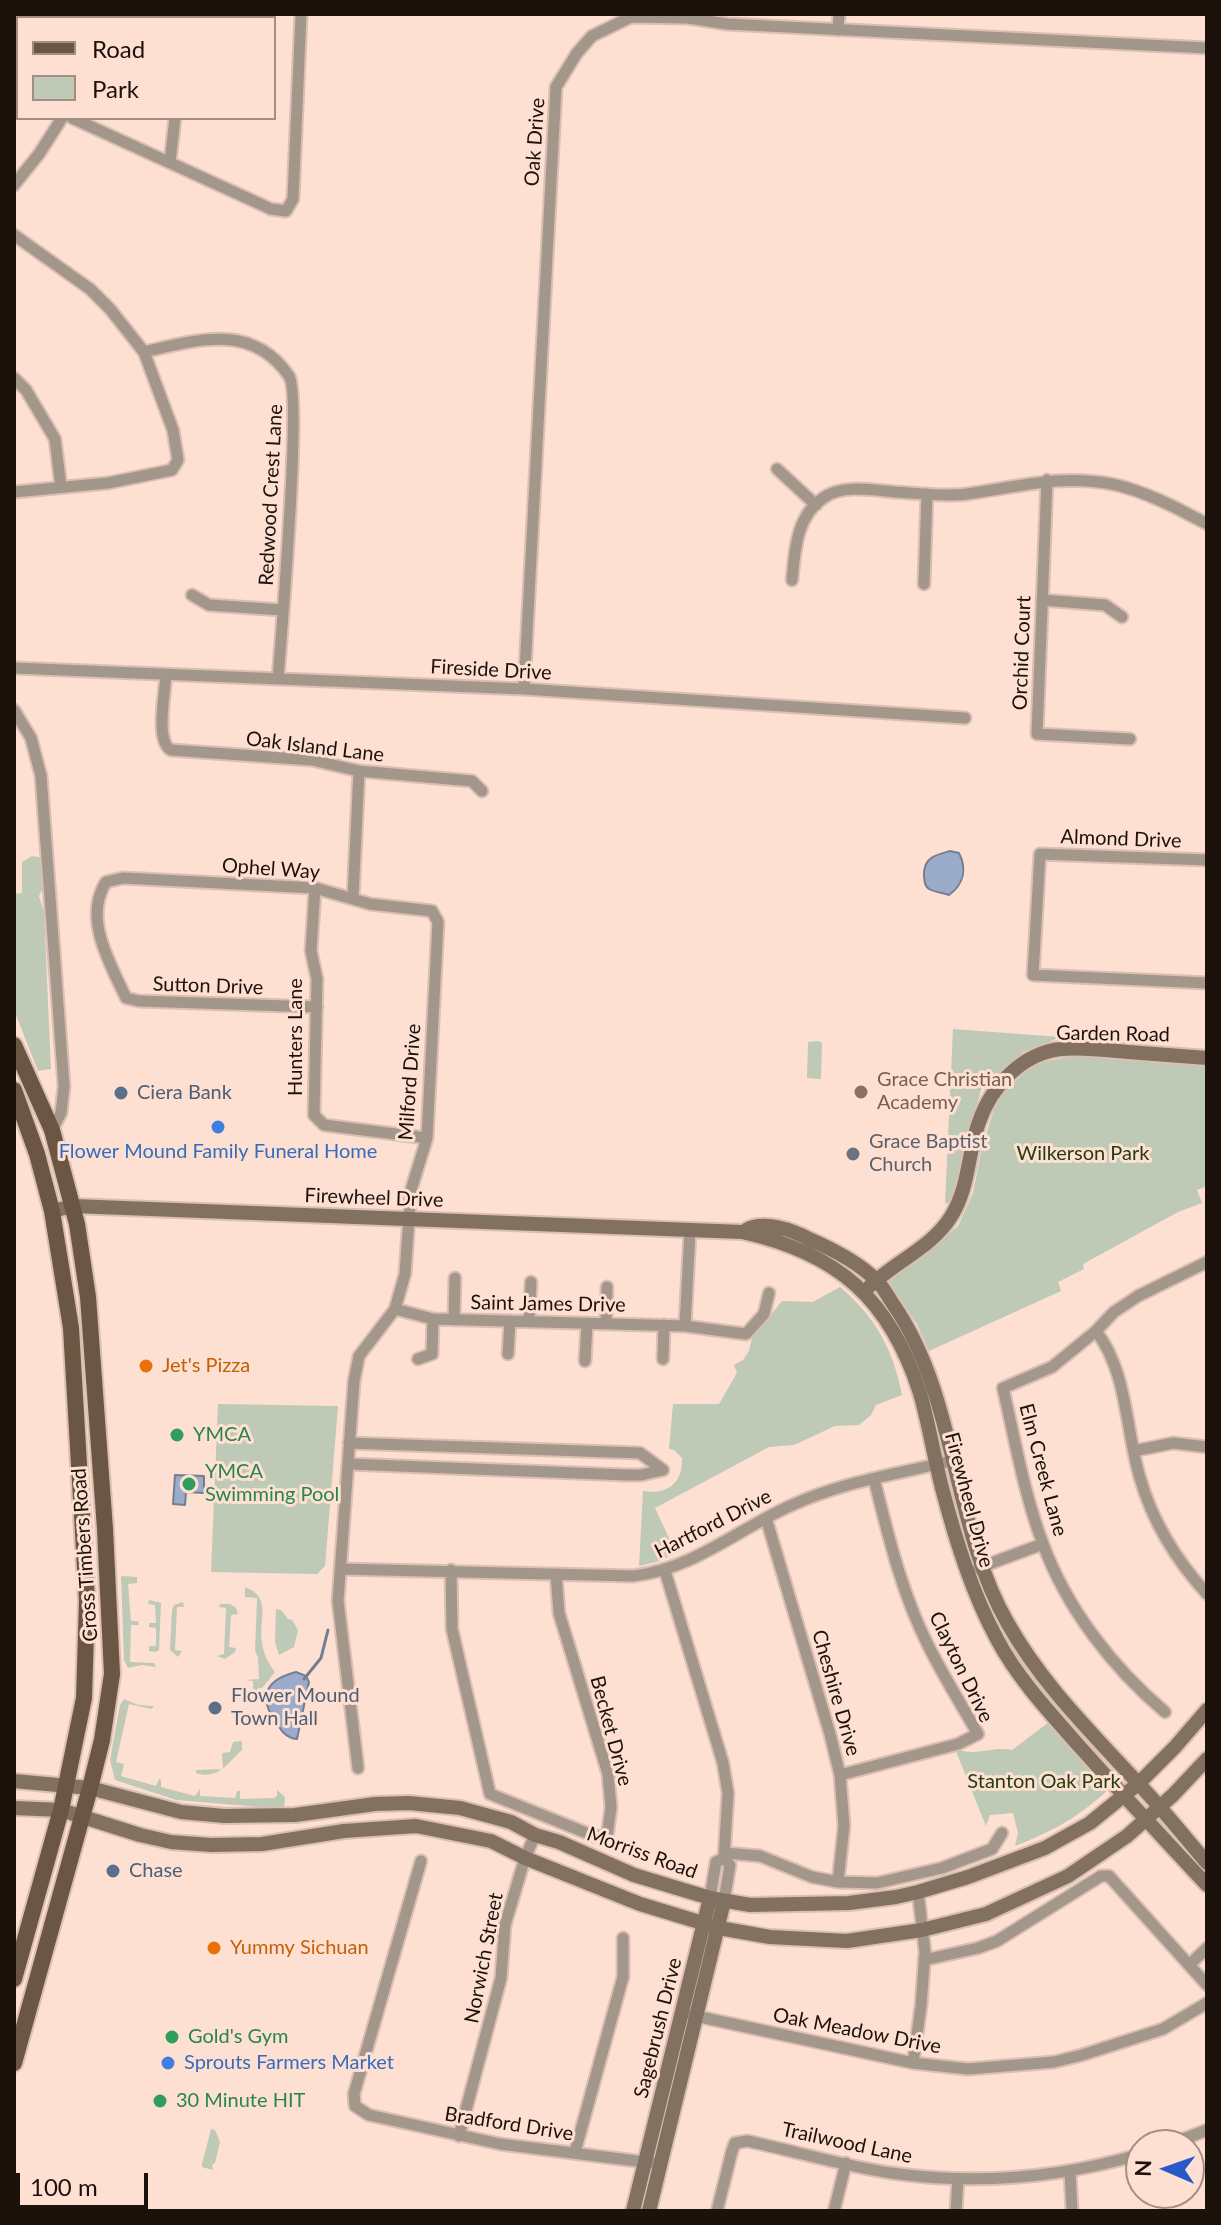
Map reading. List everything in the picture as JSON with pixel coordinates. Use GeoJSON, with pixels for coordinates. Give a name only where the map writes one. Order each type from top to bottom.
{"type":"FeatureCollection","features":[{"type":"Feature","properties":{"kind":"main road","name":"Cross Timbers Road"},"geometry":{"type":"LineString","coordinates":[[14,1045],[52,1130],[73,1206],[88,1297],[112,1674],[102,1740],[90,1788],[14,2063]]}},
{"type":"Feature","properties":{"kind":"main road","name":"Cross Timbers Road"},"geometry":{"type":"LineString","coordinates":[[14,1090],[37,1154],[52,1211],[71,1328],[83,1520],[87,1653],[84,1698],[67,1785],[14,1979]]}},
{"type":"Feature","properties":{"kind":"main road"},"geometry":{"type":"LineString","coordinates":[[71,1328],[84,1372],[87,1375],[94,1372]]}},
{"type":"Feature","properties":{"kind":"main road"},"geometry":{"type":"LineString","coordinates":[[83,1520],[104,1518]]}},
{"type":"Feature","properties":{"kind":"street"},"geometry":{"type":"LineString","coordinates":[[76,120],[271,209],[286,211],[293,199],[301,14]]}},
{"type":"Feature","properties":{"kind":"street"},"geometry":{"type":"LineString","coordinates":[[838,30],[839,14]]}},
{"type":"Feature","properties":{"kind":"street","name":"Oak Drive"},"geometry":{"type":"LineString","coordinates":[[524,689],[556,87],[577,53],[592,36],[631,17],[1207,48]]}},
{"type":"Feature","properties":{"kind":"street"},"geometry":{"type":"LineString","coordinates":[[14,185],[61,120]]}},
{"type":"Feature","properties":{"kind":"street"},"geometry":{"type":"LineString","coordinates":[[170,162],[175,120]]}},
{"type":"Feature","properties":{"kind":"street"},"geometry":{"type":"LineString","coordinates":[[14,235],[90,289],[144,352],[173,430],[178,460],[172,470],[163,473],[108,483],[14,492]]}},
{"type":"Feature","properties":{"kind":"street","name":"Redwood Crest Lane"},"geometry":{"type":"LineString","coordinates":[[144,352],[204,338],[239,340],[268,355],[288,375],[294,396],[293,437],[278,679]]}},
{"type":"Feature","properties":{"kind":"street"},"geometry":{"type":"LineString","coordinates":[[14,378],[26,390],[55,439],[61,487]]}},
{"type":"Feature","properties":{"kind":"street"},"geometry":{"type":"LineString","coordinates":[[777,469],[816,505]]}},
{"type":"Feature","properties":{"kind":"street"},"geometry":{"type":"LineString","coordinates":[[792,580],[798,535],[816,505],[835,492],[854,489],[964,494],[1047,480],[1083,480],[1140,493],[1207,524]]}},
{"type":"Feature","properties":{"kind":"street","name":"Orchid Court"},"geometry":{"type":"LineString","coordinates":[[1047,480],[1037,734],[1130,739]]}},
{"type":"Feature","properties":{"kind":"street"},"geometry":{"type":"LineString","coordinates":[[924,584],[927,494]]}},
{"type":"Feature","properties":{"kind":"street"},"geometry":{"type":"LineString","coordinates":[[192,595],[209,605],[282,610]]}},
{"type":"Feature","properties":{"kind":"street"},"geometry":{"type":"LineString","coordinates":[[1042,600],[1105,605],[1122,617]]}},
{"type":"Feature","properties":{"kind":"street","name":"Fireside Drive"},"geometry":{"type":"LineString","coordinates":[[14,668],[524,689],[965,718]]}},
{"type":"Feature","properties":{"kind":"street","name":"Oak Island Lane"},"geometry":{"type":"LineString","coordinates":[[166,675],[162,732],[163,742],[171,750],[312,760],[359,771],[472,781],[482,791]]}},
{"type":"Feature","properties":{"kind":"street"},"geometry":{"type":"LineString","coordinates":[[14,710],[31,738],[41,776],[64,1086],[61,1113],[52,1130]]}},
{"type":"Feature","properties":{"kind":"street"},"geometry":{"type":"LineString","coordinates":[[353,898],[359,771]]}},
{"type":"Feature","properties":{"kind":"street","name":"Almond Drive"},"geometry":{"type":"LineString","coordinates":[[1207,860],[1040,854],[1033,975],[1207,983]]}},
{"type":"Feature","properties":{"kind":"street","name":"Ophel Way"},"geometry":{"type":"LineString","coordinates":[[106,882],[123,878],[315,888],[370,904],[432,911]]}},
{"type":"Feature","properties":{"kind":"street","name":"Sutton Drive"},"geometry":{"type":"LineString","coordinates":[[106,882],[98,896],[99,935],[126,998],[317,1007]]}},
{"type":"Feature","properties":{"kind":"street","name":"Hunters Lane"},"geometry":{"type":"LineString","coordinates":[[315,888],[311,951],[317,979],[314,1115],[324,1125],[427,1138]]}},
{"type":"Feature","properties":{"kind":"street","name":"Milford Drive"},"geometry":{"type":"LineString","coordinates":[[358,1768],[338,1601],[354,1381],[359,1356],[395,1309],[405,1274],[411,1190],[427,1138],[438,922],[432,911]]}},
{"type":"Feature","properties":{"kind":"street","name":"Garden Road"},"geometry":{"type":"LineString","coordinates":[[864,1292],[937,1235],[952,1215],[963,1194],[975,1135],[985,1106],[994,1090],[1011,1072],[1035,1057],[1060,1049],[1207,1058]]}},
{"type":"Feature","properties":{"kind":"street"},"geometry":{"type":"LineString","coordinates":[[38,1099],[49,1101],[59,1098],[64,1086]]}},
{"type":"Feature","properties":{"kind":"street","name":"Firewheel Drive"},"geometry":{"type":"LineString","coordinates":[[52,1211],[73,1206],[742,1232],[776,1239],[824,1260],[864,1292],[903,1350],[982,1566],[1005,1620],[1028,1657],[1082,1725],[1139,1783],[1207,1863]]}},
{"type":"Feature","properties":{"kind":"street","name":"Firewheel Drive"},"geometry":{"type":"LineString","coordinates":[[742,1232],[754,1225],[792,1230],[848,1259],[877,1280],[907,1325],[937,1398],[944,1463],[966,1572],[999,1643],[1039,1700],[1207,1885]]}},
{"type":"Feature","properties":{"kind":"street"},"geometry":{"type":"LineString","coordinates":[[685,1326],[690,1231]]}},
{"type":"Feature","properties":{"kind":"street"},"geometry":{"type":"LineString","coordinates":[[1205,1267],[1138,1296],[1114,1312],[1096,1331],[1108,1348],[1117,1371],[1140,1478],[1158,1528],[1183,1568],[1207,1594]]}},
{"type":"Feature","properties":{"kind":"street"},"geometry":{"type":"LineString","coordinates":[[454,1320],[455,1278]]}},
{"type":"Feature","properties":{"kind":"street"},"geometry":{"type":"LineString","coordinates":[[529,1322],[531,1282]]}},
{"type":"Feature","properties":{"kind":"street"},"geometry":{"type":"LineString","coordinates":[[606,1324],[607,1287]]}},
{"type":"Feature","properties":{"kind":"street","name":"Saint James Drive"},"geometry":{"type":"LineString","coordinates":[[395,1309],[433,1319],[685,1326],[746,1334],[764,1314],[769,1293]]}},
{"type":"Feature","properties":{"kind":"street"},"geometry":{"type":"LineString","coordinates":[[418,1359],[432,1354],[433,1319]]}},
{"type":"Feature","properties":{"kind":"street"},"geometry":{"type":"LineString","coordinates":[[508,1354],[510,1321]]}},
{"type":"Feature","properties":{"kind":"street"},"geometry":{"type":"LineString","coordinates":[[585,1361],[587,1323]]}},
{"type":"Feature","properties":{"kind":"street"},"geometry":{"type":"LineString","coordinates":[[663,1359],[664,1325]]}},
{"type":"Feature","properties":{"kind":"street","name":"Elm Creek Lane"},"geometry":{"type":"LineString","coordinates":[[1096,1331],[1052,1367],[1003,1388],[1024,1482],[1043,1544],[1060,1582],[1083,1623],[1139,1690],[1165,1712]]}},
{"type":"Feature","properties":{"kind":"street"},"geometry":{"type":"LineString","coordinates":[[348,1464],[641,1475],[663,1470],[640,1453],[349,1443]]}},
{"type":"Feature","properties":{"kind":"street"},"geometry":{"type":"LineString","coordinates":[[1134,1451],[1173,1443],[1207,1447]]}},
{"type":"Feature","properties":{"kind":"street"},"geometry":{"type":"LineString","coordinates":[[503,1470],[504,1448]]}},
{"type":"Feature","properties":{"kind":"street","name":"Hartford Drive"},"geometry":{"type":"LineString","coordinates":[[340,1569],[633,1576],[665,1571],[812,1496],[944,1463]]}},
{"type":"Feature","properties":{"kind":"street","name":"Clayton Drive"},"geometry":{"type":"LineString","coordinates":[[840,1775],[958,1744],[978,1734],[922,1632],[898,1569],[874,1479]]}},
{"type":"Feature","properties":{"kind":"street","name":"Cheshire Drive"},"geometry":{"type":"LineString","coordinates":[[766,1518],[840,1775],[844,1826],[838,1882]]}},
{"type":"Feature","properties":{"kind":"street"},"geometry":{"type":"LineString","coordinates":[[966,1572],[1043,1544]]}},
{"type":"Feature","properties":{"kind":"street","name":"Becket Drive"},"geometry":{"type":"LineString","coordinates":[[451,1570],[452,1629],[490,1794],[594,1836],[607,1837],[611,1807],[608,1774],[559,1613],[556,1574]]}},
{"type":"Feature","properties":{"kind":"street","name":"Sagebrush Drive"},"geometry":{"type":"LineString","coordinates":[[633,2211],[653,2163],[712,1926],[717,1900],[716,1862],[725,1855],[728,1793],[723,1763],[665,1571]]}},
{"type":"Feature","properties":{"kind":"street","name":"Morriss Road"},"geometry":{"type":"LineString","coordinates":[[14,1781],[90,1788],[181,1812],[224,1816],[295,1815],[375,1804],[438,1805],[511,1822],[535,1835],[559,1842],[634,1875],[717,1900],[750,1905],[807,1905],[874,1901],[918,1892],[1045,1848],[1090,1823],[1139,1783],[1207,1710]]}},
{"type":"Feature","properties":{"kind":"street"},"geometry":{"type":"LineString","coordinates":[[14,1808],[61,1810],[148,1837],[211,1845],[262,1844],[344,1831],[416,1826],[491,1841],[525,1858],[653,1909],[712,1926],[770,1937],[847,1941],[922,1930],[986,1914],[1027,1896],[1090,1862],[1127,1836],[1207,1759]]}},
{"type":"Feature","properties":{"kind":"street"},"geometry":{"type":"LineString","coordinates":[[725,1855],[760,1856],[812,1877],[838,1882],[877,1883],[942,1868],[992,1849],[1002,1833]]}},
{"type":"Feature","properties":{"kind":"street","name":"Norwich Street"},"geometry":{"type":"LineString","coordinates":[[459,2136],[501,1978],[505,1925],[535,1835]]}},
{"type":"Feature","properties":{"kind":"street","name":"Bradford Drive"},"geometry":{"type":"LineString","coordinates":[[421,1861],[354,2094],[355,2106],[369,2115],[459,2136],[653,2163]]}},
{"type":"Feature","properties":{"kind":"street"},"geometry":{"type":"LineString","coordinates":[[924,1960],[997,1941],[1101,1876],[1109,1876],[1207,1985]]}},
{"type":"Feature","properties":{"kind":"street"},"geometry":{"type":"LineString","coordinates":[[913,2063],[924,1960],[918,1892]]}},
{"type":"Feature","properties":{"kind":"street"},"geometry":{"type":"LineString","coordinates":[[575,2152],[623,1977],[623,1938]]}},
{"type":"Feature","properties":{"kind":"street"},"geometry":{"type":"LineString","coordinates":[[1189,1965],[1207,1948]]}},
{"type":"Feature","properties":{"kind":"street","name":"Oak Meadow Drive"},"geometry":{"type":"LineString","coordinates":[[690,2015],[913,2063],[968,2069],[1054,2062],[1123,2043],[1163,2029],[1207,2003]]}},
{"type":"Feature","properties":{"kind":"street","name":"Trailwood Lane"},"geometry":{"type":"LineString","coordinates":[[717,2211],[735,2143],[747,2141],[889,2173],[958,2179],[993,2180],[1070,2171],[1125,2158]]}},
{"type":"Feature","properties":{"kind":"street","name":"Sagebrush Drive"},"geometry":{"type":"LineString","coordinates":[[649,2211],[653,2163]]}},
{"type":"Feature","properties":{"kind":"street"},"geometry":{"type":"LineString","coordinates":[[834,2211],[846,2163]]}},
{"type":"Feature","properties":{"kind":"street"},"geometry":{"type":"LineString","coordinates":[[1070,2171],[1072,2211]]}},
{"type":"Feature","properties":{"kind":"street"},"geometry":{"type":"LineString","coordinates":[[956,2211],[958,2179]]}},
{"type":"Feature","properties":{"kind":"green space"},"geometry":{"type":"Polygon","coordinates":[[[32,856],[43,858],[47,881],[39,896],[44,912],[51,1069],[38,1071],[14,1010],[14,894],[22,893],[22,862],[32,856]]]}},
{"type":"Feature","properties":{"kind":"green space","name":"Wilkerson Park"},"geometry":{"type":"Polygon","coordinates":[[[953,1029],[1061,1037],[1023,1052],[981,1090],[951,1201],[945,1204],[953,1029]]]}},
{"type":"Feature","properties":{"kind":"green space"},"geometry":{"type":"Polygon","coordinates":[[[808,1042],[822,1043],[821,1079],[807,1078],[808,1042]]]}},
{"type":"Feature","properties":{"kind":"green space","name":"Wilkerson Park"},"geometry":{"type":"Polygon","coordinates":[[[1085,1055],[1207,1064],[1207,1186],[1197,1190],[1202,1203],[1178,1212],[1083,1264],[1084,1269],[1058,1282],[1061,1291],[929,1351],[917,1324],[886,1278],[958,1226],[973,1193],[982,1147],[997,1100],[1040,1062],[1085,1055]]]}},
{"type":"Feature","properties":{"kind":"green space"},"geometry":{"type":"Polygon","coordinates":[[[840,1287],[863,1310],[881,1335],[894,1364],[902,1395],[876,1405],[871,1415],[859,1425],[835,1426],[794,1445],[769,1447],[655,1508],[676,1553],[639,1566],[643,1491],[667,1489],[677,1480],[682,1467],[682,1458],[669,1449],[673,1404],[719,1404],[737,1373],[734,1365],[743,1360],[752,1338],[782,1301],[813,1302],[840,1287]]]}},
{"type":"Feature","properties":{"kind":"green space"},"geometry":{"type":"Polygon","coordinates":[[[218,1404],[338,1406],[325,1566],[317,1574],[211,1572],[218,1404]]]}},
{"type":"Feature","properties":{"kind":"green space"},"geometry":{"type":"Polygon","coordinates":[[[121,1576],[137,1577],[137,1583],[128,1584],[131,1621],[138,1621],[139,1625],[131,1625],[130,1662],[154,1663],[156,1667],[142,1665],[128,1668],[124,1660],[121,1576]]]}},
{"type":"Feature","properties":{"kind":"green space"},"geometry":{"type":"Polygon","coordinates":[[[245,1587],[254,1592],[262,1603],[262,1643],[275,1672],[262,1688],[258,1688],[257,1700],[254,1700],[253,1681],[245,1680],[259,1679],[255,1651],[257,1598],[245,1597],[245,1587]]]}},
{"type":"Feature","properties":{"kind":"green space"},"geometry":{"type":"Polygon","coordinates":[[[149,1600],[161,1603],[159,1650],[156,1652],[149,1651],[149,1646],[156,1646],[156,1628],[149,1627],[149,1623],[156,1623],[155,1605],[148,1604],[149,1600]]]}},
{"type":"Feature","properties":{"kind":"green space"},"geometry":{"type":"Polygon","coordinates":[[[183,1602],[184,1607],[177,1607],[175,1650],[182,1651],[178,1657],[170,1650],[172,1610],[174,1605],[183,1602]]]}},
{"type":"Feature","properties":{"kind":"green space"},"geometry":{"type":"Polygon","coordinates":[[[220,1604],[230,1604],[238,1614],[231,1615],[229,1647],[236,1648],[235,1652],[225,1659],[217,1656],[224,1654],[226,1608],[219,1607],[220,1604]]]}},
{"type":"Feature","properties":{"kind":"green space"},"geometry":{"type":"Polygon","coordinates":[[[276,1609],[292,1620],[298,1630],[294,1647],[279,1655],[275,1642],[276,1609]]]}},
{"type":"Feature","properties":{"kind":"green space"},"geometry":{"type":"Polygon","coordinates":[[[124,1699],[138,1705],[154,1706],[151,1709],[129,1704],[116,1762],[124,1764],[121,1776],[156,1786],[159,1779],[161,1787],[195,1796],[200,1789],[200,1796],[235,1798],[237,1791],[240,1791],[240,1799],[274,1798],[277,1790],[285,1797],[284,1809],[176,1800],[115,1780],[110,1760],[120,1705],[124,1699]]]}},
{"type":"Feature","properties":{"kind":"green space","name":"Stanton Oak Park"},"geometry":{"type":"Polygon","coordinates":[[[1049,1722],[1109,1789],[1065,1822],[1015,1846],[1018,1833],[1013,1813],[990,1815],[986,1826],[955,1749],[971,1752],[1012,1750],[1049,1722]]]}},
{"type":"Feature","properties":{"kind":"green space"},"geometry":{"type":"Polygon","coordinates":[[[242,1741],[242,1750],[223,1768],[222,1753],[230,1752],[233,1742],[242,1741]]]}},
{"type":"Feature","properties":{"kind":"green space"},"geometry":{"type":"Polygon","coordinates":[[[222,1769],[211,1774],[196,1773],[196,1770],[222,1769]]]}},
{"type":"Feature","properties":{"kind":"green space"},"geometry":{"type":"Polygon","coordinates":[[[211,2129],[215,2130],[220,2142],[213,2170],[202,2167],[211,2129]]]}},
{"type":"Feature","properties":{"kind":"water"},"geometry":{"type":"Polygon","coordinates":[[[950,851],[959,853],[963,870],[961,881],[949,895],[925,885],[924,870],[928,861],[950,851]]]}},
{"type":"Feature","properties":{"kind":"water","name":"YMCA Swimming Pool"},"geometry":{"type":"Polygon","coordinates":[[[175,1475],[204,1476],[204,1493],[186,1492],[185,1505],[173,1504],[175,1475]]]}},
{"type":"Feature","properties":{"kind":"water"},"geometry":{"type":"Polygon","coordinates":[[[296,1672],[306,1676],[309,1682],[297,1739],[289,1737],[281,1729],[266,1702],[268,1689],[273,1683],[296,1672]]]}},
{"type":"Feature","properties":{"kind":"waterway"},"geometry":{"type":"LineString","coordinates":[[304,1679],[321,1658],[328,1630]]}},
{"type":"Feature","properties":{"kind":"place","name":"Grace Christian Academy"},"geometry":{"type":"Point","coordinates":[861,1092]}},
{"type":"Feature","properties":{"kind":"place","name":"Ciera Bank"},"geometry":{"type":"Point","coordinates":[121,1093]}},
{"type":"Feature","properties":{"kind":"place","name":"Flower Mound Family Funeral Home"},"geometry":{"type":"Point","coordinates":[218,1127]}},
{"type":"Feature","properties":{"kind":"place","name":"Grace Baptist Church"},"geometry":{"type":"Point","coordinates":[853,1154]}},
{"type":"Feature","properties":{"kind":"place","name":"Jet's Pizza"},"geometry":{"type":"Point","coordinates":[146,1366]}},
{"type":"Feature","properties":{"kind":"place","name":"YMCA"},"geometry":{"type":"Point","coordinates":[177,1435]}},
{"type":"Feature","properties":{"kind":"place","name":"YMCA Swimming Pool"},"geometry":{"type":"Point","coordinates":[189,1484]}},
{"type":"Feature","properties":{"kind":"place","name":"Flower Mound Town Hall"},"geometry":{"type":"Point","coordinates":[215,1708]}},
{"type":"Feature","properties":{"kind":"place","name":"Chase"},"geometry":{"type":"Point","coordinates":[113,1871]}},
{"type":"Feature","properties":{"kind":"place","name":"Yummy Sichuan"},"geometry":{"type":"Point","coordinates":[214,1948]}},
{"type":"Feature","properties":{"kind":"place","name":"Gold's Gym"},"geometry":{"type":"Point","coordinates":[172,2037]}},
{"type":"Feature","properties":{"kind":"place","name":"Sprouts Farmers Market"},"geometry":{"type":"Point","coordinates":[168,2063]}},
{"type":"Feature","properties":{"kind":"place","name":"30 Minute HIT"},"geometry":{"type":"Point","coordinates":[160,2101]}}]}
